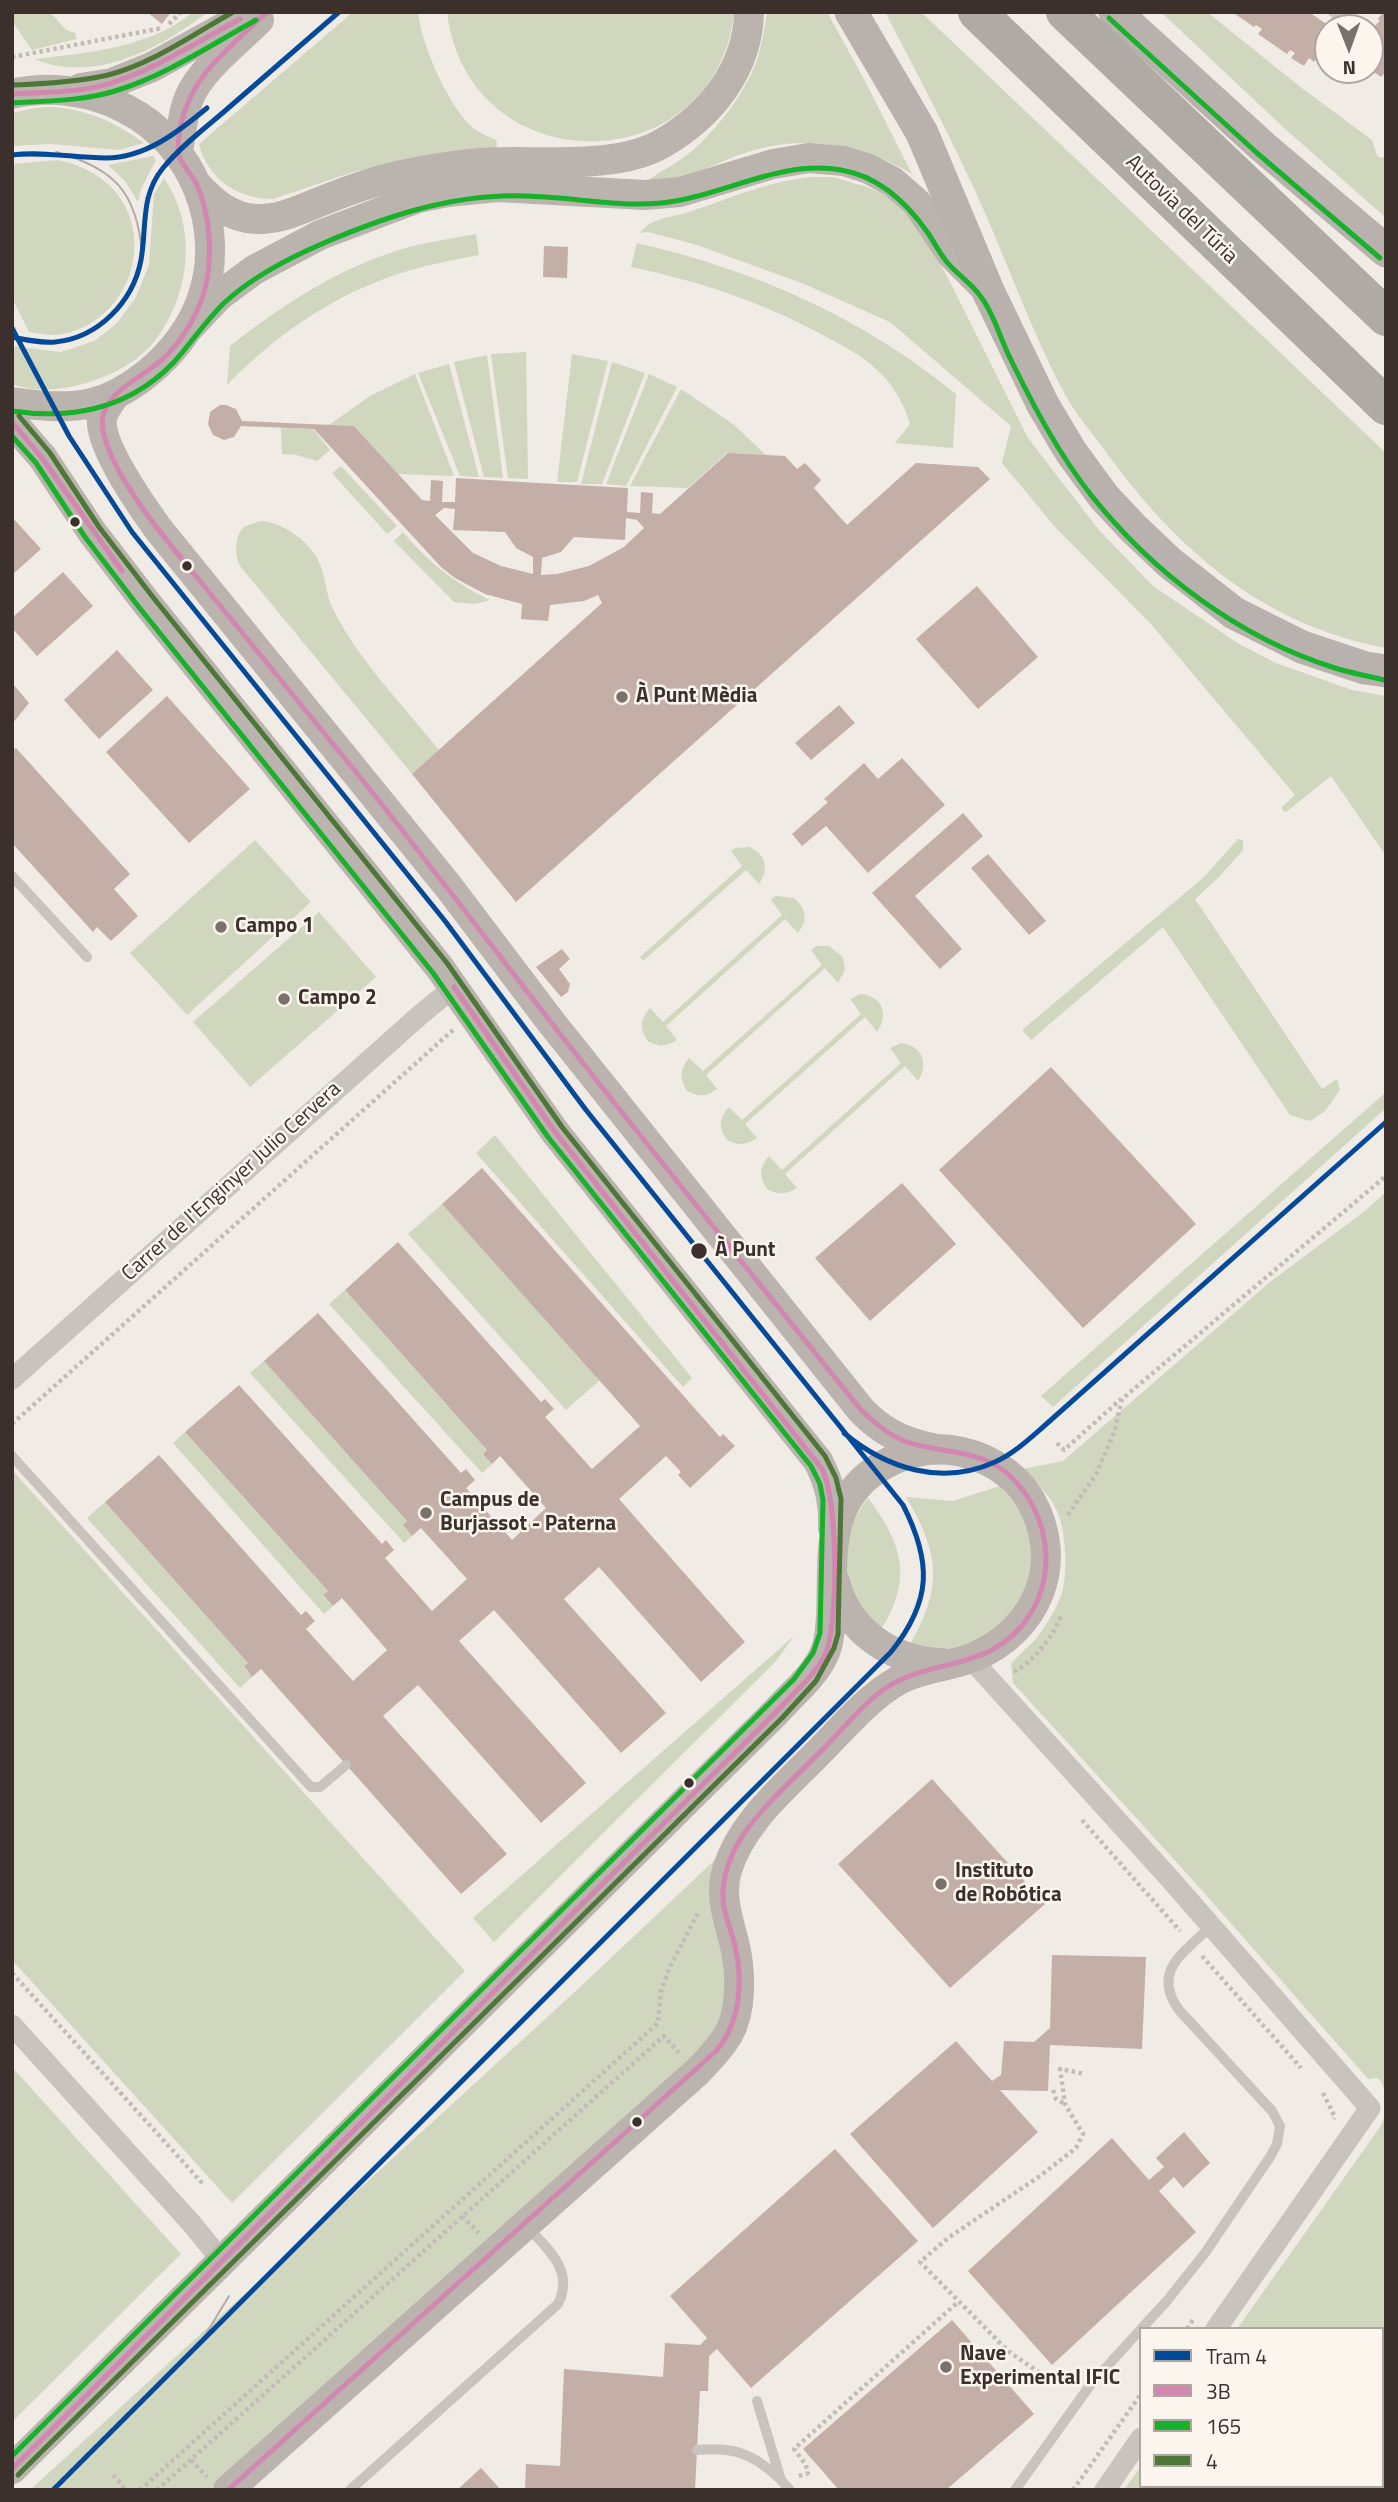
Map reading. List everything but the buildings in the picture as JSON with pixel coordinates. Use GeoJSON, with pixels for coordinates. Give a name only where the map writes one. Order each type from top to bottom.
{"type":"FeatureCollection","features":[{"type":"Feature","properties":{"kind":"highway","name":"Autovia del Túria"},"geometry":{"type":"LineString","coordinates":[[977,12],[1386,406]]}},
{"type":"Feature","properties":{"kind":"highway"},"geometry":{"type":"LineString","coordinates":[[1065,12],[1386,317]]}},
{"type":"Feature","properties":{"kind":"main road"},"geometry":{"type":"LineString","coordinates":[[851,12],[922,132],[989,293],[1043,405],[1071,452],[1104,497],[1170,563],[1234,613],[1302,647],[1365,668],[1386,671]]}},
{"type":"Feature","properties":{"kind":"main road"},"geometry":{"type":"LineString","coordinates":[[1115,12],[1263,147],[1386,251]]}},
{"type":"Feature","properties":{"kind":"street"},"geometry":{"type":"LineString","coordinates":[[28,91],[112,83],[152,67],[252,12]]}},
{"type":"Feature","properties":{"kind":"street"},"geometry":{"type":"LineString","coordinates":[[178,152],[184,113],[194,88],[267,12]]}},
{"type":"Feature","properties":{"kind":"street"},"geometry":{"type":"LineString","coordinates":[[28,91],[79,92],[110,100],[140,116],[166,138],[178,152],[198,186],[217,205],[233,214],[254,219],[277,218],[404,174],[479,163],[621,158],[662,144],[697,120],[713,103],[737,66],[749,26],[749,12]]}},
{"type":"Feature","properties":{"kind":"street"},"geometry":{"type":"LineString","coordinates":[[12,402],[65,405],[92,403],[116,394],[161,362],[219,296],[254,270],[320,235],[418,198],[446,192],[498,187],[645,195],[680,191],[773,164],[809,158],[844,161],[869,169],[893,182],[917,203],[952,255],[989,293]]}},
{"type":"Feature","properties":{"kind":"street"},"geometry":{"type":"LineString","coordinates":[[185,332],[201,300],[209,267],[209,226],[198,186]]}},
{"type":"Feature","properties":{"kind":"street"},"geometry":{"type":"LineString","coordinates":[[116,394],[103,415],[104,432],[130,490],[159,530],[448,886],[551,1022],[861,1410],[876,1425],[896,1438],[936,1449],[965,1452],[993,1463],[1007,1473],[1029,1497],[1043,1527],[1047,1560],[1040,1592],[1025,1621],[1001,1644],[961,1661],[901,1679],[882,1692],[768,1804],[741,1837],[727,1871],[723,1896],[739,1976],[737,2003],[729,2034],[697,2072],[220,2486]]}},
{"type":"Feature","properties":{"kind":"street"},"geometry":{"type":"LineString","coordinates":[[12,422],[43,458],[92,532],[145,601],[454,987],[555,1132],[818,1461],[828,1481],[832,1499],[829,1634],[826,1650],[818,1665],[756,1731],[12,2469]]}},
{"type":"Feature","properties":{"kind":"street","name":"Carrer de l'Enginyer Julio Cervera"},"geometry":{"type":"LineString","coordinates":[[12,1379],[454,987]]}},
{"type":"Feature","properties":{"kind":"street"},"geometry":{"type":"LineString","coordinates":[[936,1449],[908,1452],[887,1463],[864,1479],[838,1516],[832,1558],[839,1599],[854,1622],[874,1642],[891,1653],[921,1662],[961,1661],[1210,1927],[1370,2108],[1217,2327]]}},
{"type":"Feature","properties":{"kind":"street"},"geometry":{"type":"LineString","coordinates":[[12,2025],[192,2224],[222,2261]]}},
{"type":"Feature","properties":{"kind":"street"},"geometry":{"type":"LineString","coordinates":[[1105,2490],[1139,2441]]}},
{"type":"Feature","properties":{"kind":"lane"},"geometry":{"type":"LineString","coordinates":[[12,876],[87,957]]}},
{"type":"Feature","properties":{"kind":"lane"},"geometry":{"type":"LineString","coordinates":[[12,1456],[311,1787],[320,1787],[346,1765]]}},
{"type":"Feature","properties":{"kind":"lane"},"geometry":{"type":"LineString","coordinates":[[1143,2327],[1174,2292],[1248,2192],[1270,2157],[1279,2135],[1280,2126],[1272,2110],[1180,2010],[1169,1993],[1167,1981],[1170,1970],[1210,1927]]}},
{"type":"Feature","properties":{"kind":"lane"},"geometry":{"type":"LineString","coordinates":[[350,2490],[558,2304],[563,2294],[562,2272],[557,2261],[524,2223]]}},
{"type":"Feature","properties":{"kind":"lane"},"geometry":{"type":"LineString","coordinates":[[1014,2490],[1091,2384],[1139,2331]]}},
{"type":"Feature","properties":{"kind":"lane"},"geometry":{"type":"LineString","coordinates":[[757,2400],[781,2480]]}},
{"type":"Feature","properties":{"kind":"lane"},"geometry":{"type":"LineString","coordinates":[[697,2449],[729,2450],[748,2454],[765,2465],[790,2490]]}},
{"type":"Feature","properties":{"kind":"path"},"geometry":{"type":"LineString","coordinates":[[12,57],[146,33],[163,28],[181,12]]}},
{"type":"Feature","properties":{"kind":"path"},"geometry":{"type":"LineString","coordinates":[[12,1424],[472,1013]]}},
{"type":"Feature","properties":{"kind":"path"},"geometry":{"type":"LineString","coordinates":[[1058,1443],[1064,1450],[1386,1176]]}},
{"type":"Feature","properties":{"kind":"path"},"geometry":{"type":"LineString","coordinates":[[1114,1433],[1122,1399]]}},
{"type":"Feature","properties":{"kind":"path"},"geometry":{"type":"LineString","coordinates":[[140,2490],[658,2023],[661,1990],[703,1903]]}},
{"type":"Feature","properties":{"kind":"path"},"geometry":{"type":"LineString","coordinates":[[12,1973],[203,2184]]}},
{"type":"Feature","properties":{"kind":"path"},"geometry":{"type":"LineString","coordinates":[[157,2490],[664,2036],[686,2060]]}},
{"type":"Feature","properties":{"kind":"path"},"geometry":{"type":"LineString","coordinates":[[1066,2380],[1047,2378],[1007,2351],[920,2262],[948,2238],[1040,2176],[1076,2148],[1083,2134],[1065,2104],[1059,2069],[1085,2074]]}},
{"type":"Feature","properties":{"kind":"path"},"geometry":{"type":"LineString","coordinates":[[1053,2090],[1056,2099],[1065,2104]]}},
{"type":"Feature","properties":{"kind":"path"},"geometry":{"type":"LineString","coordinates":[[462,2216],[485,2240]]}},
{"type":"Feature","properties":{"kind":"path"},"geometry":{"type":"LineString","coordinates":[[781,2480],[808,2473],[806,2465],[794,2449],[958,2302]]}},
{"type":"Feature","properties":{"kind":"path"},"geometry":{"type":"LineString","coordinates":[[1073,2490],[1139,2397]]}},
{"type":"Feature","properties":{"kind":"path"},"geometry":{"type":"LineString","coordinates":[[191,2460],[220,2486]]}},
{"type":"Feature","properties":{"kind":"path"},"geometry":{"type":"LineString","coordinates":[[113,2474],[126,2490]]}},
{"type":"Feature","properties":{"kind":"green space"},"geometry":{"type":"Polygon","coordinates":[[[12,12],[50,12],[66,30],[75,33],[77,39],[32,50],[12,21],[12,12]]]}},
{"type":"Feature","properties":{"kind":"green space"},"geometry":{"type":"Polygon","coordinates":[[[193,12],[208,12],[169,38],[126,59],[80,67],[57,66],[34,59],[96,51],[138,41],[176,24],[193,12]]]}},
{"type":"Feature","properties":{"kind":"green space"},"geometry":{"type":"Polygon","coordinates":[[[353,12],[418,12],[431,58],[447,93],[466,121],[476,130],[496,140],[495,151],[391,164],[353,172],[273,199],[248,195],[226,185],[209,167],[199,144],[353,12]]]}},
{"type":"Feature","properties":{"kind":"green space"},"geometry":{"type":"Polygon","coordinates":[[[447,12],[734,12],[718,68],[685,109],[641,133],[592,141],[543,134],[498,109],[465,69],[447,12]]]}},
{"type":"Feature","properties":{"kind":"green space"},"geometry":{"type":"Polygon","coordinates":[[[767,12],[827,12],[912,174],[872,155],[810,143],[767,147],[679,178],[647,181],[682,159],[708,136],[728,112],[757,60],[767,12]]]}},
{"type":"Feature","properties":{"kind":"green space"},"geometry":{"type":"Polygon","coordinates":[[[885,12],[921,12],[1386,453],[1386,648],[1342,637],[1300,621],[1262,602],[1193,551],[1133,488],[1066,396],[967,173],[885,12]]]}},
{"type":"Feature","properties":{"kind":"green space"},"geometry":{"type":"Polygon","coordinates":[[[1161,12],[1207,12],[1372,140],[1377,156],[1386,156],[1386,218],[1283,127],[1161,12]]]}},
{"type":"Feature","properties":{"kind":"green space"},"geometry":{"type":"Polygon","coordinates":[[[53,107],[101,118],[144,143],[119,150],[51,144],[12,146],[12,113],[53,107]]]}},
{"type":"Feature","properties":{"kind":"green space"},"geometry":{"type":"Polygon","coordinates":[[[153,156],[156,160],[141,189],[138,202],[125,181],[108,165],[153,156]]]}},
{"type":"Feature","properties":{"kind":"green space"},"geometry":{"type":"Polygon","coordinates":[[[58,160],[79,166],[98,176],[114,190],[126,208],[133,229],[134,250],[131,270],[123,290],[111,306],[95,320],[77,330],[56,335],[29,332],[12,298],[12,164],[58,160]]]}},
{"type":"Feature","properties":{"kind":"green space"},"geometry":{"type":"Polygon","coordinates":[[[812,177],[833,177],[867,187],[882,193],[911,215],[947,276],[1028,438],[1098,529],[1153,586],[1239,644],[1276,663],[1352,690],[1386,696],[1386,856],[1331,776],[1286,812],[1282,810],[1295,795],[1150,623],[1055,527],[1002,463],[1011,426],[890,322],[804,284],[697,245],[648,232],[640,233],[650,224],[662,219],[765,186],[812,177]]]}},
{"type":"Feature","properties":{"kind":"green space"},"geometry":{"type":"Polygon","coordinates":[[[164,178],[182,217],[186,258],[177,300],[157,338],[131,362],[86,383],[44,390],[12,384],[12,346],[61,352],[94,341],[116,324],[135,299],[149,265],[154,194],[164,178]]]}},
{"type":"Feature","properties":{"kind":"green space"},"geometry":{"type":"Polygon","coordinates":[[[476,234],[479,255],[410,270],[352,293],[286,333],[227,385],[230,346],[294,300],[363,263],[421,244],[476,234]]]}},
{"type":"Feature","properties":{"kind":"green space"},"geometry":{"type":"Polygon","coordinates":[[[637,243],[723,267],[765,282],[845,320],[883,342],[956,394],[953,448],[895,443],[910,424],[908,417],[888,382],[865,360],[800,323],[753,303],[706,286],[631,267],[637,243]]]}},
{"type":"Feature","properties":{"kind":"green space"},"geometry":{"type":"Polygon","coordinates":[[[526,352],[528,479],[508,478],[491,354],[526,352]]]}},
{"type":"Feature","properties":{"kind":"green space"},"geometry":{"type":"Polygon","coordinates":[[[572,354],[608,361],[577,482],[557,482],[572,354]]]}},
{"type":"Feature","properties":{"kind":"green space"},"geometry":{"type":"Polygon","coordinates":[[[487,355],[503,478],[484,477],[454,362],[487,355]]]}},
{"type":"Feature","properties":{"kind":"green space"},"geometry":{"type":"Polygon","coordinates":[[[612,362],[645,373],[602,484],[581,484],[612,362]]]}},
{"type":"Feature","properties":{"kind":"green space"},"geometry":{"type":"Polygon","coordinates":[[[449,364],[479,477],[460,476],[418,373],[449,364]]]}},
{"type":"Feature","properties":{"kind":"green space"},"geometry":{"type":"Polygon","coordinates":[[[415,374],[454,476],[398,474],[354,426],[329,425],[370,396],[415,374]]]}},
{"type":"Feature","properties":{"kind":"green space"},"geometry":{"type":"Polygon","coordinates":[[[649,374],[677,387],[626,486],[606,484],[649,374]]]}},
{"type":"Feature","properties":{"kind":"green space"},"geometry":{"type":"Polygon","coordinates":[[[681,389],[733,424],[766,455],[727,453],[688,488],[630,486],[681,389]]]}},
{"type":"Feature","properties":{"kind":"green space"},"geometry":{"type":"Polygon","coordinates":[[[281,428],[313,429],[330,450],[317,461],[282,454],[281,428]]]}},
{"type":"Feature","properties":{"kind":"green space"},"geometry":{"type":"Polygon","coordinates":[[[341,466],[397,526],[387,534],[332,473],[341,466]]]}},
{"type":"Feature","properties":{"kind":"green space"},"geometry":{"type":"Polygon","coordinates":[[[261,521],[285,528],[313,551],[322,570],[330,603],[355,647],[439,750],[412,774],[240,566],[236,551],[238,535],[244,527],[261,521]]]}},
{"type":"Feature","properties":{"kind":"green space"},"geometry":{"type":"Polygon","coordinates":[[[403,532],[443,571],[490,600],[475,604],[454,602],[394,541],[403,532]]]}},
{"type":"Feature","properties":{"kind":"green space"},"geometry":{"type":"Polygon","coordinates":[[[1238,839],[1243,840],[1243,850],[1195,899],[1322,1089],[1337,1079],[1340,1090],[1325,1111],[1310,1121],[1290,1115],[1163,927],[1031,1040],[1022,1030],[1203,878],[1238,839]]]}},
{"type":"Feature","properties":{"kind":"green space","name":"Campo 1"},"geometry":{"type":"Polygon","coordinates":[[[255,840],[311,902],[187,1015],[130,953],[255,840]]]}},
{"type":"Feature","properties":{"kind":"green space"},"geometry":{"type":"Polygon","coordinates":[[[749,847],[763,858],[765,868],[759,884],[746,870],[643,961],[640,957],[742,866],[731,851],[749,847]]]}},
{"type":"Feature","properties":{"kind":"green space"},"geometry":{"type":"Polygon","coordinates":[[[776,896],[794,898],[802,906],[805,919],[798,933],[785,919],[666,1026],[677,1040],[663,1045],[648,1041],[642,1024],[650,1008],[663,1022],[782,915],[771,900],[776,896]]]}},
{"type":"Feature","properties":{"kind":"green space","name":"Campo 2"},"geometry":{"type":"Polygon","coordinates":[[[319,912],[376,977],[250,1087],[193,1022],[319,912]]]}},
{"type":"Feature","properties":{"kind":"green space"},"geometry":{"type":"Polygon","coordinates":[[[816,946],[829,946],[843,957],[845,970],[838,983],[825,968],[706,1075],[717,1089],[702,1095],[687,1091],[682,1074],[689,1058],[703,1071],[822,965],[811,950],[816,946]]]}},
{"type":"Feature","properties":{"kind":"green space"},"geometry":{"type":"Polygon","coordinates":[[[861,994],[874,998],[882,1007],[883,1019],[877,1032],[865,1017],[745,1124],[757,1138],[742,1144],[727,1140],[721,1123],[729,1107],[742,1120],[861,1014],[850,999],[861,994]]]}},
{"type":"Feature","properties":{"kind":"green space"},"geometry":{"type":"Polygon","coordinates":[[[901,1043],[914,1048],[922,1057],[923,1068],[918,1081],[905,1066],[785,1174],[797,1188],[782,1193],[767,1189],[761,1172],[769,1156],[782,1170],[901,1063],[890,1048],[901,1043]]]}},
{"type":"Feature","properties":{"kind":"green space"},"geometry":{"type":"Polygon","coordinates":[[[1386,1092],[1386,1108],[1053,1407],[1041,1396],[1386,1092]]]}},
{"type":"Feature","properties":{"kind":"green space"},"geometry":{"type":"Polygon","coordinates":[[[495,1135],[692,1378],[683,1387],[476,1153],[495,1135]]]}},
{"type":"Feature","properties":{"kind":"green space"},"geometry":{"type":"Polygon","coordinates":[[[1386,1192],[1386,2098],[1382,2082],[1377,2078],[1368,2079],[1191,1878],[1013,1683],[1011,1664],[1035,1640],[1048,1621],[1060,1598],[1065,1574],[1064,1540],[1057,1511],[1046,1494],[1023,1469],[1063,1461],[1270,1282],[1386,1192]]]}},
{"type":"Feature","properties":{"kind":"green space"},"geometry":{"type":"Polygon","coordinates":[[[442,1204],[600,1380],[566,1410],[408,1234],[442,1204]]]}},
{"type":"Feature","properties":{"kind":"green space"},"geometry":{"type":"Polygon","coordinates":[[[345,1290],[487,1450],[483,1454],[492,1464],[482,1473],[329,1304],[345,1290]]]}},
{"type":"Feature","properties":{"kind":"green space"},"geometry":{"type":"Polygon","coordinates":[[[264,1361],[407,1521],[403,1525],[412,1536],[404,1543],[250,1373],[264,1361]]]}},
{"type":"Feature","properties":{"kind":"green space"},"geometry":{"type":"Polygon","coordinates":[[[185,1432],[328,1591],[323,1596],[333,1606],[324,1614],[173,1443],[185,1432]]]}},
{"type":"Feature","properties":{"kind":"green space"},"geometry":{"type":"Polygon","coordinates":[[[12,1470],[465,1971],[232,2203],[12,1960],[12,1470]]]}},
{"type":"Feature","properties":{"kind":"green space"},"geometry":{"type":"Polygon","coordinates":[[[1000,1486],[1017,1505],[1027,1525],[1032,1546],[1028,1589],[1008,1624],[963,1650],[907,1649],[927,1609],[933,1573],[926,1537],[906,1497],[953,1501],[1000,1486]]]}},
{"type":"Feature","properties":{"kind":"green space"},"geometry":{"type":"Polygon","coordinates":[[[868,1498],[890,1532],[900,1564],[897,1596],[879,1633],[851,1593],[844,1564],[851,1528],[868,1498]]]}},
{"type":"Feature","properties":{"kind":"green space"},"geometry":{"type":"Polygon","coordinates":[[[105,1502],[248,1663],[244,1667],[252,1677],[240,1688],[87,1518],[105,1502]]]}},
{"type":"Feature","properties":{"kind":"green space"},"geometry":{"type":"Polygon","coordinates":[[[794,1636],[776,1661],[494,1942],[473,1918],[794,1636]]]}},
{"type":"Feature","properties":{"kind":"green space"},"geometry":{"type":"Polygon","coordinates":[[[720,1855],[723,1958],[729,1984],[724,2017],[705,2049],[642,2101],[209,2490],[30,2490],[578,1989],[720,1855]]]}},
{"type":"Feature","properties":{"kind":"green space"},"geometry":{"type":"Polygon","coordinates":[[[12,2067],[181,2254],[12,2422],[12,2067]]]}},
{"type":"Feature","properties":{"kind":"green space"},"geometry":{"type":"Polygon","coordinates":[[[1386,2114],[1386,2490],[1124,2490],[1139,2469],[1139,2488],[1384,2488],[1384,2327],[1238,2327],[1380,2127],[1386,2114]]]}},
{"type":"Feature","properties":{"kind":"tram line","name":"4"},"geometry":{"type":"LineString","coordinates":[[12,337],[44,342],[71,339],[99,325],[111,315],[122,303],[137,275],[148,201],[163,168],[177,152],[339,12]]}},
{"type":"Feature","properties":{"kind":"tram line","name":"4"},"geometry":{"type":"LineString","coordinates":[[12,155],[106,158],[134,154],[173,134],[207,108]]}},
{"type":"Feature","properties":{"kind":"tram line"},"geometry":{"type":"LineString","coordinates":[[56,152],[93,166],[119,186],[135,214],[142,253]]}},
{"type":"Feature","properties":{"kind":"tram line","name":"4"},"geometry":{"type":"LineString","coordinates":[[12,328],[69,436],[132,532],[445,921],[586,1110],[903,1505],[923,1563],[923,1581],[914,1616],[891,1652],[53,2490]]}},
{"type":"Feature","properties":{"kind":"tram line","name":"4"},"geometry":{"type":"LineString","coordinates":[[844,1433],[878,1456],[916,1470],[955,1473],[1002,1459],[1043,1427],[1386,1122]]}},
{"type":"Feature","properties":{"kind":"tram line"},"geometry":{"type":"LineString","coordinates":[[201,2342],[229,2296]]}},
{"type":"Feature","properties":{"kind":"transit line","name":"4"},"geometry":{"type":"LineString","coordinates":[[12,85],[72,81],[124,70],[172,48],[233,12]]}},
{"type":"Feature","properties":{"kind":"transit line","name":"3B"},"geometry":{"type":"LineString","coordinates":[[228,2490],[716,2051],[731,2027],[738,2001],[738,1959],[725,1911],[723,1891],[728,1866],[743,1835],[772,1800],[883,1690],[909,1676],[979,1656],[1014,1634],[1030,1614],[1041,1591],[1046,1567],[1045,1542],[1038,1517],[1026,1494],[1008,1474],[984,1460],[904,1441],[886,1431],[861,1410],[588,1070],[376,798],[166,540],[119,472],[103,430],[107,405],[124,387],[167,355],[184,335],[202,300],[208,275],[206,213],[197,185],[178,152],[185,110],[202,78],[213,64],[267,12]]}},
{"type":"Feature","properties":{"kind":"transit line","name":"165"},"geometry":{"type":"LineString","coordinates":[[1109,18],[1257,153],[1380,258]]}},
{"type":"Feature","properties":{"kind":"transit line","name":"3B"},"geometry":{"type":"LineString","coordinates":[[12,94],[102,86],[163,61],[240,19]]}},
{"type":"Feature","properties":{"kind":"transit line","name":"165"},"geometry":{"type":"LineString","coordinates":[[12,103],[77,99],[134,85],[170,69],[256,20]]}},
{"type":"Feature","properties":{"kind":"transit line","name":"165"},"geometry":{"type":"LineString","coordinates":[[12,411],[57,414],[78,412],[119,400],[157,378],[223,304],[253,280],[308,250],[360,228],[414,210],[498,196],[627,204],[661,203],[706,194],[773,174],[818,168],[841,170],[867,178],[901,201],[920,222],[946,261],[977,292],[990,311],[1010,358],[1057,446],[1091,495],[1142,551],[1200,600],[1265,639],[1335,668],[1384,680]]}},
{"type":"Feature","properties":{"kind":"transit line","name":"4"},"geometry":{"type":"LineString","coordinates":[[18,2475],[782,1718],[816,1681],[834,1648],[838,1634],[841,1499],[836,1478],[825,1456],[562,1127],[447,963],[152,596],[99,527],[50,453],[19,416]]}},
{"type":"Feature","properties":{"kind":"transit line","name":"3B"},"geometry":{"type":"LineString","coordinates":[[12,422],[42,458],[122,571]]}},
{"type":"Feature","properties":{"kind":"transit line","name":"165"},"geometry":{"type":"LineString","coordinates":[[12,436],[36,463],[85,537],[138,606],[433,973],[548,1137],[811,1466],[820,1484],[823,1500],[820,1633],[813,1653],[794,1679],[12,2456]]}},
{"type":"Feature","properties":{"kind":"transit line","name":"3B"},"geometry":{"type":"LineString","coordinates":[[12,2469],[776,1712],[809,1678],[825,1655],[830,1639],[833,1617],[834,1532],[827,1484],[822,1469],[555,1132],[454,987]]}},
{"type":"Feature","properties":{"kind":"place","name":"À Punt Mèdia"},"geometry":{"type":"Point","coordinates":[622,697]}},
{"type":"Feature","properties":{"kind":"place","name":"Campo 1"},"geometry":{"type":"Point","coordinates":[221,927]}},
{"type":"Feature","properties":{"kind":"place","name":"Campo 2"},"geometry":{"type":"Point","coordinates":[284,999]}},
{"type":"Feature","properties":{"kind":"place","name":"À Punt"},"geometry":{"type":"Point","coordinates":[699,1251]}},
{"type":"Feature","properties":{"kind":"place","name":"Campus de Burjassot - Paterna"},"geometry":{"type":"Point","coordinates":[426,1513]}},
{"type":"Feature","properties":{"kind":"place","name":"Instituto de Robótica"},"geometry":{"type":"Point","coordinates":[941,1884]}},
{"type":"Feature","properties":{"kind":"place","name":"Nave Experimental IFIC"},"geometry":{"type":"Point","coordinates":[946,2367]}}]}
